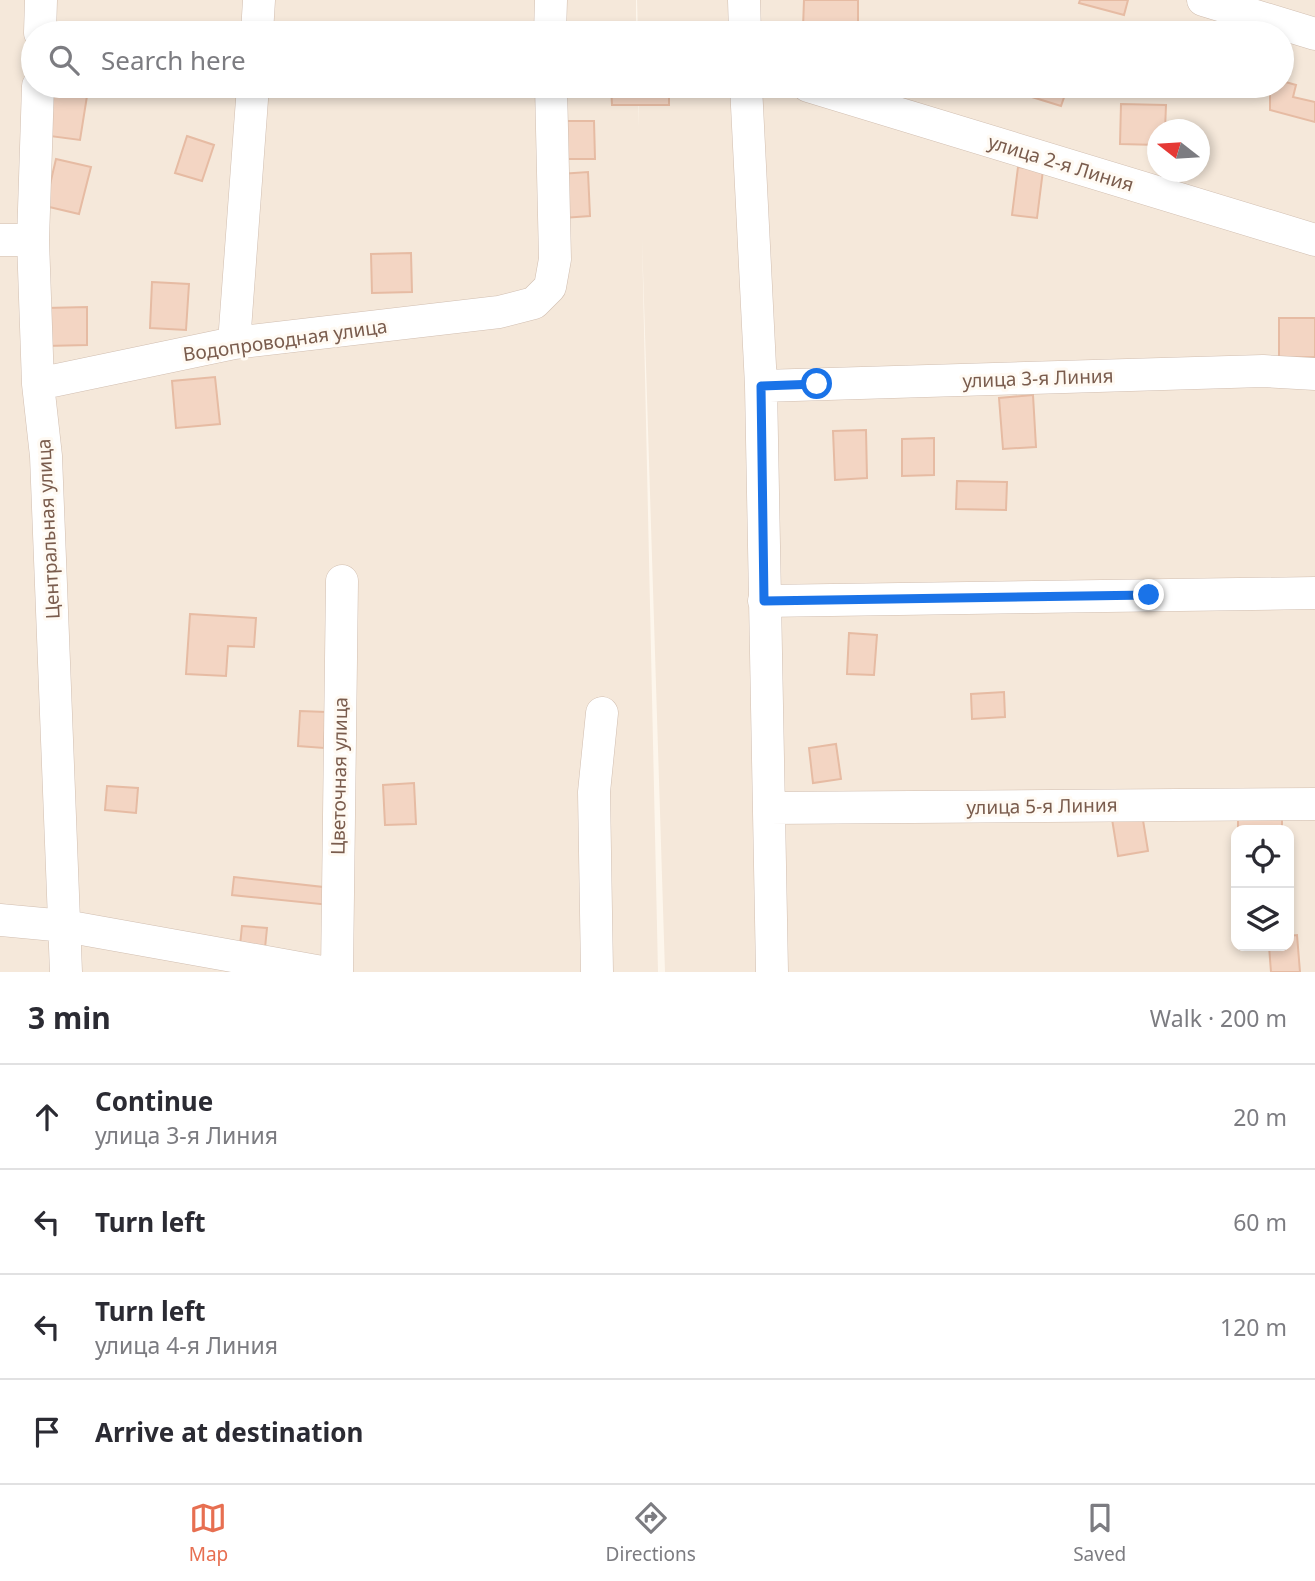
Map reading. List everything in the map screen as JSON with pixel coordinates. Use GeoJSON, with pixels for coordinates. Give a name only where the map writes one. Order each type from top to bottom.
{"type":"FeatureCollection","features":[{"type":"Feature","properties":{"kind":"street"},"geometry":{"type":"LineString","coordinates":[[40,21],[41,0]]}},
{"type":"Feature","properties":{"kind":"street"},"geometry":{"type":"LineString","coordinates":[[258,21],[259,0]]}},
{"type":"Feature","properties":{"kind":"street"},"geometry":{"type":"LineString","coordinates":[[550,21],[551,0]]}},
{"type":"Feature","properties":{"kind":"street"},"geometry":{"type":"LineString","coordinates":[[744,0],[745,21]]}},
{"type":"Feature","properties":{"kind":"street"},"geometry":{"type":"LineString","coordinates":[[1203,0],[1272,21]]}},
{"type":"Feature","properties":{"kind":"street"},"geometry":{"type":"LineString","coordinates":[[1294,28],[1315,34]]}},
{"type":"Feature","properties":{"kind":"street","name":"Центральная улица"},"geometry":{"type":"LineString","coordinates":[[38,98],[33,240],[38,384],[46,456],[66,972]]}},
{"type":"Feature","properties":{"kind":"street"},"geometry":{"type":"LineString","coordinates":[[234,343],[252,98]]}},
{"type":"Feature","properties":{"kind":"street","name":"Водопроводная улица"},"geometry":{"type":"LineString","coordinates":[[38,384],[234,343],[499,312],[534,303],[550,287],[555,259],[551,98]]}},
{"type":"Feature","properties":{"kind":"street"},"geometry":{"type":"LineString","coordinates":[[748,98],[761,386],[772,972]]}},
{"type":"Feature","properties":{"kind":"street","name":"улица 2-я Линия"},"geometry":{"type":"LineString","coordinates":[[848,98],[1315,240]]}},
{"type":"Feature","properties":{"kind":"street"},"geometry":{"type":"LineString","coordinates":[[0,240],[33,240]]}},
{"type":"Feature","properties":{"kind":"street","name":"улица 3-я Линия"},"geometry":{"type":"LineString","coordinates":[[761,386],[1264,371],[1315,374]]}},
{"type":"Feature","properties":{"kind":"street","name":"Цветочная улица"},"geometry":{"type":"LineString","coordinates":[[337,972],[342,581]]}},
{"type":"Feature","properties":{"kind":"street"},"geometry":{"type":"LineString","coordinates":[[764,601],[1315,593]]}},
{"type":"Feature","properties":{"kind":"street"},"geometry":{"type":"LineString","coordinates":[[597,972],[594,792],[602,713]]}},
{"type":"Feature","properties":{"kind":"street","name":"улица 5-я Линия"},"geometry":{"type":"LineString","coordinates":[[769,808],[1315,804]]}},
{"type":"Feature","properties":{"kind":"street"},"geometry":{"type":"LineString","coordinates":[[0,920],[65,926],[322,972]]}},
{"type":"Feature","properties":{"kind":"shaded area"},"geometry":{"type":"Polygon","coordinates":[[[0,0],[636,0],[636,21],[21,21],[21,98],[638,98],[639,127],[639,98],[1294,98],[1294,21],[638,21],[637,0],[1315,0],[1315,972],[665,972],[642,238],[658,972],[0,972],[0,0]]]}},
{"type":"Feature","properties":{"kind":"building"},"geometry":{"type":"Polygon","coordinates":[[[804,0],[858,0],[858,21],[803,21],[804,0]]]}},
{"type":"Feature","properties":{"kind":"building"},"geometry":{"type":"Polygon","coordinates":[[[1080,0],[1128,0],[1124,15],[1079,3],[1080,0]]]}},
{"type":"Feature","properties":{"kind":"building"},"geometry":{"type":"Polygon","coordinates":[[[1294,97],[1315,102],[1315,122],[1270,110],[1270,98],[1294,97]]]}},
{"type":"Feature","properties":{"kind":"building"},"geometry":{"type":"Polygon","coordinates":[[[47,98],[87,98],[80,140],[42,135],[47,98]]]}},
{"type":"Feature","properties":{"kind":"building"},"geometry":{"type":"Polygon","coordinates":[[[612,98],[669,98],[669,105],[612,105],[612,98]]]}},
{"type":"Feature","properties":{"kind":"building"},"geometry":{"type":"Polygon","coordinates":[[[1035,98],[1064,98],[1061,106],[1035,98]]]}},
{"type":"Feature","properties":{"kind":"building"},"geometry":{"type":"Polygon","coordinates":[[[1121,104],[1166,105],[1165,119],[1147,119],[1147,145],[1120,144],[1121,104]]]}},
{"type":"Feature","properties":{"kind":"building"},"geometry":{"type":"Polygon","coordinates":[[[562,121],[594,121],[595,159],[562,159],[562,121]]]}},
{"type":"Feature","properties":{"kind":"building"},"geometry":{"type":"Polygon","coordinates":[[[187,136],[214,145],[202,181],[175,173],[187,136]]]}},
{"type":"Feature","properties":{"kind":"building"},"geometry":{"type":"Polygon","coordinates":[[[56,159],[91,167],[79,214],[45,206],[56,159]]]}},
{"type":"Feature","properties":{"kind":"building"},"geometry":{"type":"Polygon","coordinates":[[[1018,167],[1043,170],[1037,218],[1012,215],[1018,167]]]}},
{"type":"Feature","properties":{"kind":"building"},"geometry":{"type":"Polygon","coordinates":[[[588,172],[590,216],[563,218],[560,174],[588,172]]]}},
{"type":"Feature","properties":{"kind":"building"},"geometry":{"type":"Polygon","coordinates":[[[411,253],[412,292],[372,293],[371,254],[411,253]]]}},
{"type":"Feature","properties":{"kind":"building"},"geometry":{"type":"Polygon","coordinates":[[[152,282],[189,284],[186,330],[150,328],[152,282]]]}},
{"type":"Feature","properties":{"kind":"building"},"geometry":{"type":"Polygon","coordinates":[[[87,307],[87,345],[46,346],[46,308],[87,307]]]}},
{"type":"Feature","properties":{"kind":"building"},"geometry":{"type":"Polygon","coordinates":[[[1279,318],[1315,318],[1315,357],[1279,358],[1279,318]]]}},
{"type":"Feature","properties":{"kind":"building"},"geometry":{"type":"Polygon","coordinates":[[[215,377],[220,424],[176,428],[172,381],[215,377]]]}},
{"type":"Feature","properties":{"kind":"building"},"geometry":{"type":"Polygon","coordinates":[[[1033,395],[1036,447],[1003,449],[999,398],[1033,395]]]}},
{"type":"Feature","properties":{"kind":"building"},"geometry":{"type":"Polygon","coordinates":[[[866,430],[867,478],[835,480],[833,431],[866,430]]]}},
{"type":"Feature","properties":{"kind":"building"},"geometry":{"type":"Polygon","coordinates":[[[934,438],[934,475],[902,476],[902,439],[934,438]]]}},
{"type":"Feature","properties":{"kind":"building"},"geometry":{"type":"Polygon","coordinates":[[[957,481],[1007,482],[1006,510],[956,509],[957,481]]]}},
{"type":"Feature","properties":{"kind":"building"},"geometry":{"type":"Polygon","coordinates":[[[190,614],[256,618],[254,647],[228,646],[226,676],[186,674],[190,614]]]}},
{"type":"Feature","properties":{"kind":"building"},"geometry":{"type":"Polygon","coordinates":[[[849,633],[877,635],[874,675],[847,674],[849,633]]]}},
{"type":"Feature","properties":{"kind":"building"},"geometry":{"type":"Polygon","coordinates":[[[1004,692],[1005,717],[972,719],[971,694],[1004,692]]]}},
{"type":"Feature","properties":{"kind":"building"},"geometry":{"type":"Polygon","coordinates":[[[300,711],[326,712],[324,748],[298,746],[300,711]]]}},
{"type":"Feature","properties":{"kind":"building"},"geometry":{"type":"Polygon","coordinates":[[[836,744],[841,779],[813,783],[809,748],[836,744]]]}},
{"type":"Feature","properties":{"kind":"building"},"geometry":{"type":"Polygon","coordinates":[[[414,783],[416,824],[385,825],[383,785],[414,783]]]}},
{"type":"Feature","properties":{"kind":"building"},"geometry":{"type":"Polygon","coordinates":[[[107,786],[138,788],[136,813],[105,810],[107,786]]]}},
{"type":"Feature","properties":{"kind":"building"},"geometry":{"type":"Polygon","coordinates":[[[1238,813],[1282,813],[1282,825],[1238,825],[1238,813]]]}},
{"type":"Feature","properties":{"kind":"building"},"geometry":{"type":"Polygon","coordinates":[[[1142,814],[1148,851],[1118,856],[1112,819],[1142,814]]]}},
{"type":"Feature","properties":{"kind":"building"},"geometry":{"type":"Polygon","coordinates":[[[234,877],[332,888],[330,905],[232,895],[234,877]]]}},
{"type":"Feature","properties":{"kind":"building"},"geometry":{"type":"Polygon","coordinates":[[[242,926],[267,928],[264,958],[239,955],[242,926]]]}},
{"type":"Feature","properties":{"kind":"building"},"geometry":{"type":"Polygon","coordinates":[[[1294,935],[1297,935],[1300,972],[1271,972],[1269,951],[1294,951],[1294,935]]]}},
{"type":"Feature","properties":{"kind":"route"},"geometry":{"type":"LineString","coordinates":[[817,384],[761,386],[764,601],[1149,595]]}}]}
